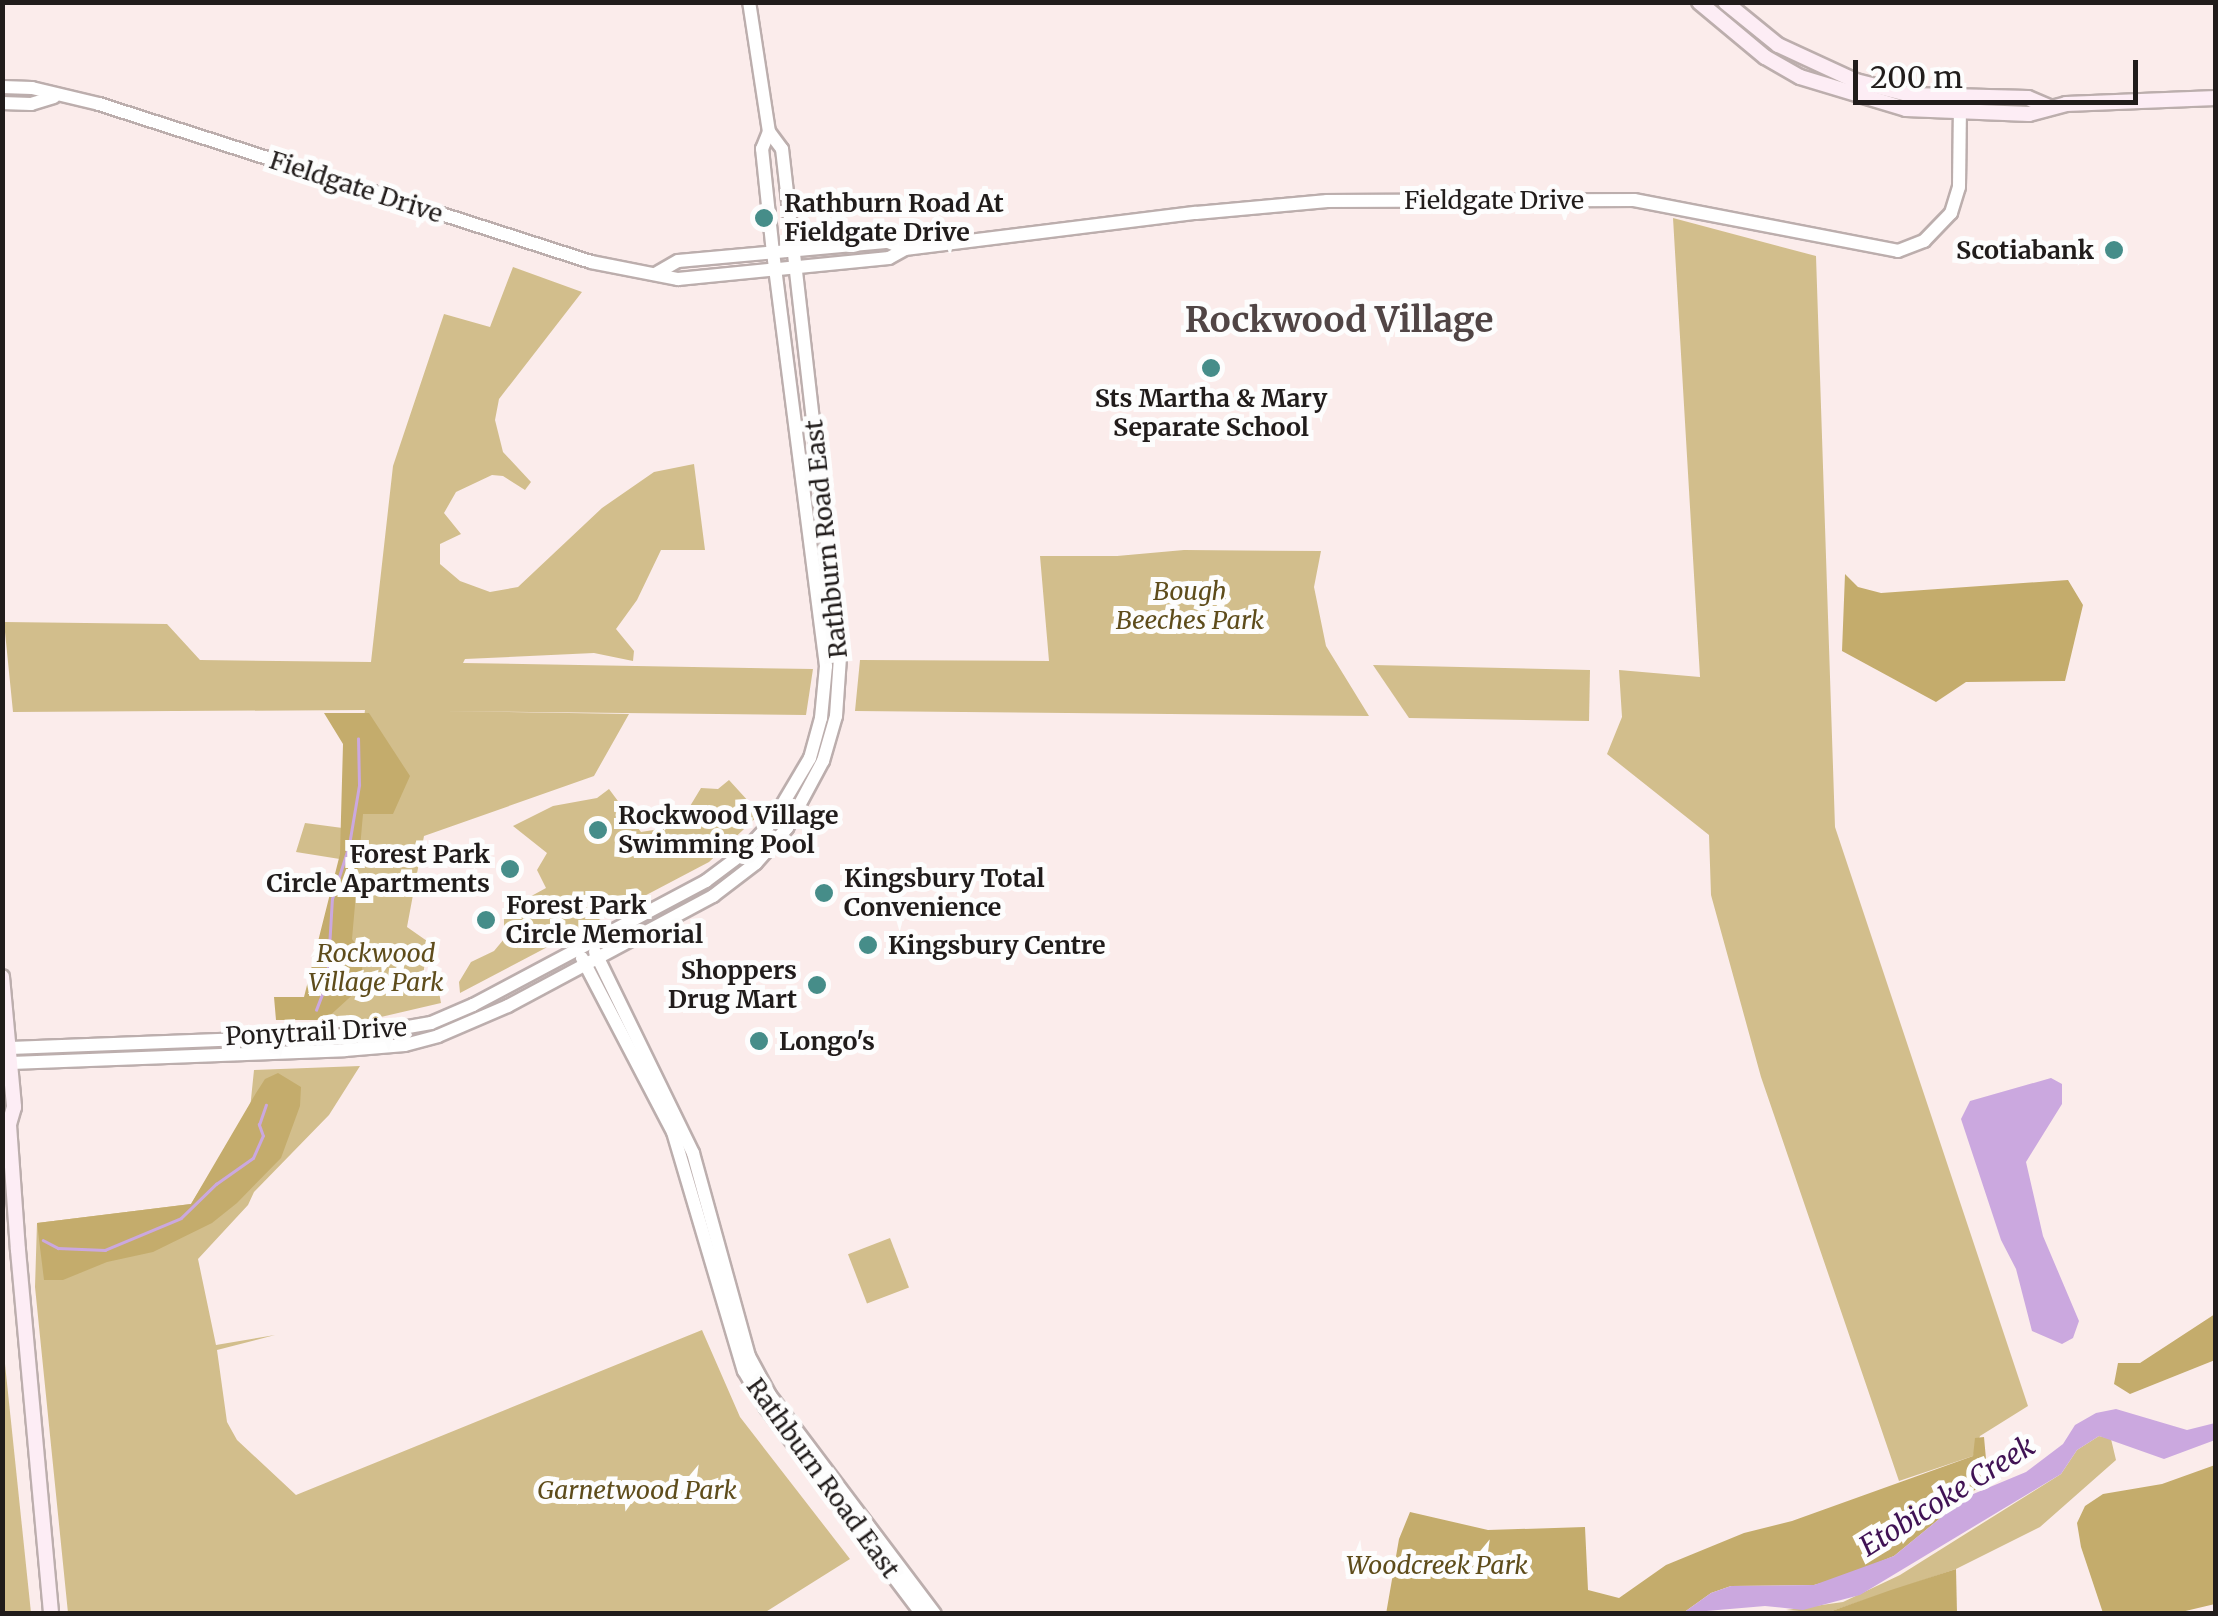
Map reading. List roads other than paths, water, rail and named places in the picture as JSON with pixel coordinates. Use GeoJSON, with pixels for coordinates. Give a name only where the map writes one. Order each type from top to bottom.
{"type":"FeatureCollection","features":[{"type":"Feature","properties":{"kind":"main road"},"geometry":{"type":"LineString","coordinates":[[1699,2],[1765,57],[1800,77],[1874,103],[1960,107],[2028,98],[2047,106],[2216,98]]}},
{"type":"Feature","properties":{"kind":"main road"},"geometry":{"type":"LineString","coordinates":[[1725,2],[1778,44],[1830,72],[1960,107]]}},
{"type":"Feature","properties":{"kind":"main road"},"geometry":{"type":"LineString","coordinates":[[2,977],[14,1108],[6,1120],[51,1614]]}},
{"type":"Feature","properties":{"kind":"street","name":"Rathburn Road East"},"geometry":{"type":"LineString","coordinates":[[592,961],[713,896],[756,863],[796,814],[828,746],[836,716],[840,657],[797,267],[782,150],[769,132],[750,2]]}},
{"type":"Feature","properties":{"kind":"street","name":"Fieldgate Drive"},"geometry":{"type":"LineString","coordinates":[[2,88],[32,88],[56,97],[99,104],[591,262],[678,279],[889,258],[904,250],[1313,202],[1538,199],[1671,204],[1883,251],[1898,250],[1924,240],[1951,213],[1959,187],[1960,107]]}},
{"type":"Feature","properties":{"kind":"street","name":"Fieldgate Drive"},"geometry":{"type":"LineString","coordinates":[[2,103],[31,104],[56,97]]}},
{"type":"Feature","properties":{"kind":"street","name":"Rathburn Road East"},"geometry":{"type":"LineString","coordinates":[[769,132],[762,149],[774,269],[825,644],[824,702],[818,732],[788,800],[742,854],[706,881],[590,944],[592,961],[673,1132],[744,1371],[766,1408],[922,1614]]}},
{"type":"Feature","properties":{"kind":"street","name":"Fieldgate Drive"},"geometry":{"type":"LineString","coordinates":[[657,273],[678,261],[794,250],[888,242],[904,250]]}},
{"type":"Feature","properties":{"kind":"street","name":"Ponytrail Drive"},"geometry":{"type":"LineString","coordinates":[[10,1055],[402,1030],[457,1013],[590,944]]}},
{"type":"Feature","properties":{"kind":"street","name":"Rathburn Road East"},"geometry":{"type":"LineString","coordinates":[[592,961],[693,1153],[749,1356],[770,1395],[935,1614]]}},
{"type":"Feature","properties":{"kind":"street","name":"Ponytrail Drive"},"geometry":{"type":"LineString","coordinates":[[10,1055],[404,1045],[481,1019],[592,961]]}},
{"type":"Feature","properties":{"kind":"waterway"},"geometry":{"type":"LineString","coordinates":[[316,1010],[327,982],[332,899],[349,845],[359,785],[358,739]]}},
{"type":"Feature","properties":{"kind":"waterway"},"geometry":{"type":"LineString","coordinates":[[43,1240],[58,1248],[105,1250],[181,1218],[216,1184],[253,1158],[263,1136],[259,1125],[266,1105]]}},
{"type":"Feature","properties":{"kind":"place","name":"Rathburn Road At Fieldgate Drive"},"geometry":{"type":"Point","coordinates":[764,218]}},
{"type":"Feature","properties":{"kind":"place","name":"Scotiabank"},"geometry":{"type":"Point","coordinates":[2114,250]}},
{"type":"Feature","properties":{"kind":"place","name":"Sts Martha & Mary Separate School"},"geometry":{"type":"Point","coordinates":[1211,368]}},
{"type":"Feature","properties":{"kind":"place","name":"Rockwood Village Swimming Pool"},"geometry":{"type":"Point","coordinates":[598,830]}},
{"type":"Feature","properties":{"kind":"place","name":"Forest Park Circle Apartments"},"geometry":{"type":"Point","coordinates":[510,869]}},
{"type":"Feature","properties":{"kind":"place","name":"Kingsbury Total Convenience"},"geometry":{"type":"Point","coordinates":[824,893]}},
{"type":"Feature","properties":{"kind":"place","name":"Forest Park Circle Memorial"},"geometry":{"type":"Point","coordinates":[486,920]}},
{"type":"Feature","properties":{"kind":"place","name":"Kingsbury Centre"},"geometry":{"type":"Point","coordinates":[868,945]}},
{"type":"Feature","properties":{"kind":"place","name":"Shoppers Drug Mart"},"geometry":{"type":"Point","coordinates":[817,985]}},
{"type":"Feature","properties":{"kind":"place","name":"Longo's"},"geometry":{"type":"Point","coordinates":[759,1041]}},
{"type":"Feature","properties":{"kind":"district","name":"Rockwood Village"},"geometry":{"type":"Point","coordinates":[1339,320]}},
{"type":"Feature","properties":{"kind":"park label","name":"Bough Beeches Park"},"geometry":{"type":"Point","coordinates":[1190,606]}},
{"type":"Feature","properties":{"kind":"park label","name":"Rockwood Village Park"},"geometry":{"type":"Point","coordinates":[376,968]}},
{"type":"Feature","properties":{"kind":"park label","name":"Garnetwood Park"},"geometry":{"type":"Point","coordinates":[637,1490]}},
{"type":"Feature","properties":{"kind":"park label","name":"Woodcreek Park"},"geometry":{"type":"Point","coordinates":[1437,1565]}},
{"type":"Feature","properties":{"kind":"water label","name":"Etobicoke Creek"},"geometry":{"type":"Point","coordinates":[1947,1496]}}]}
